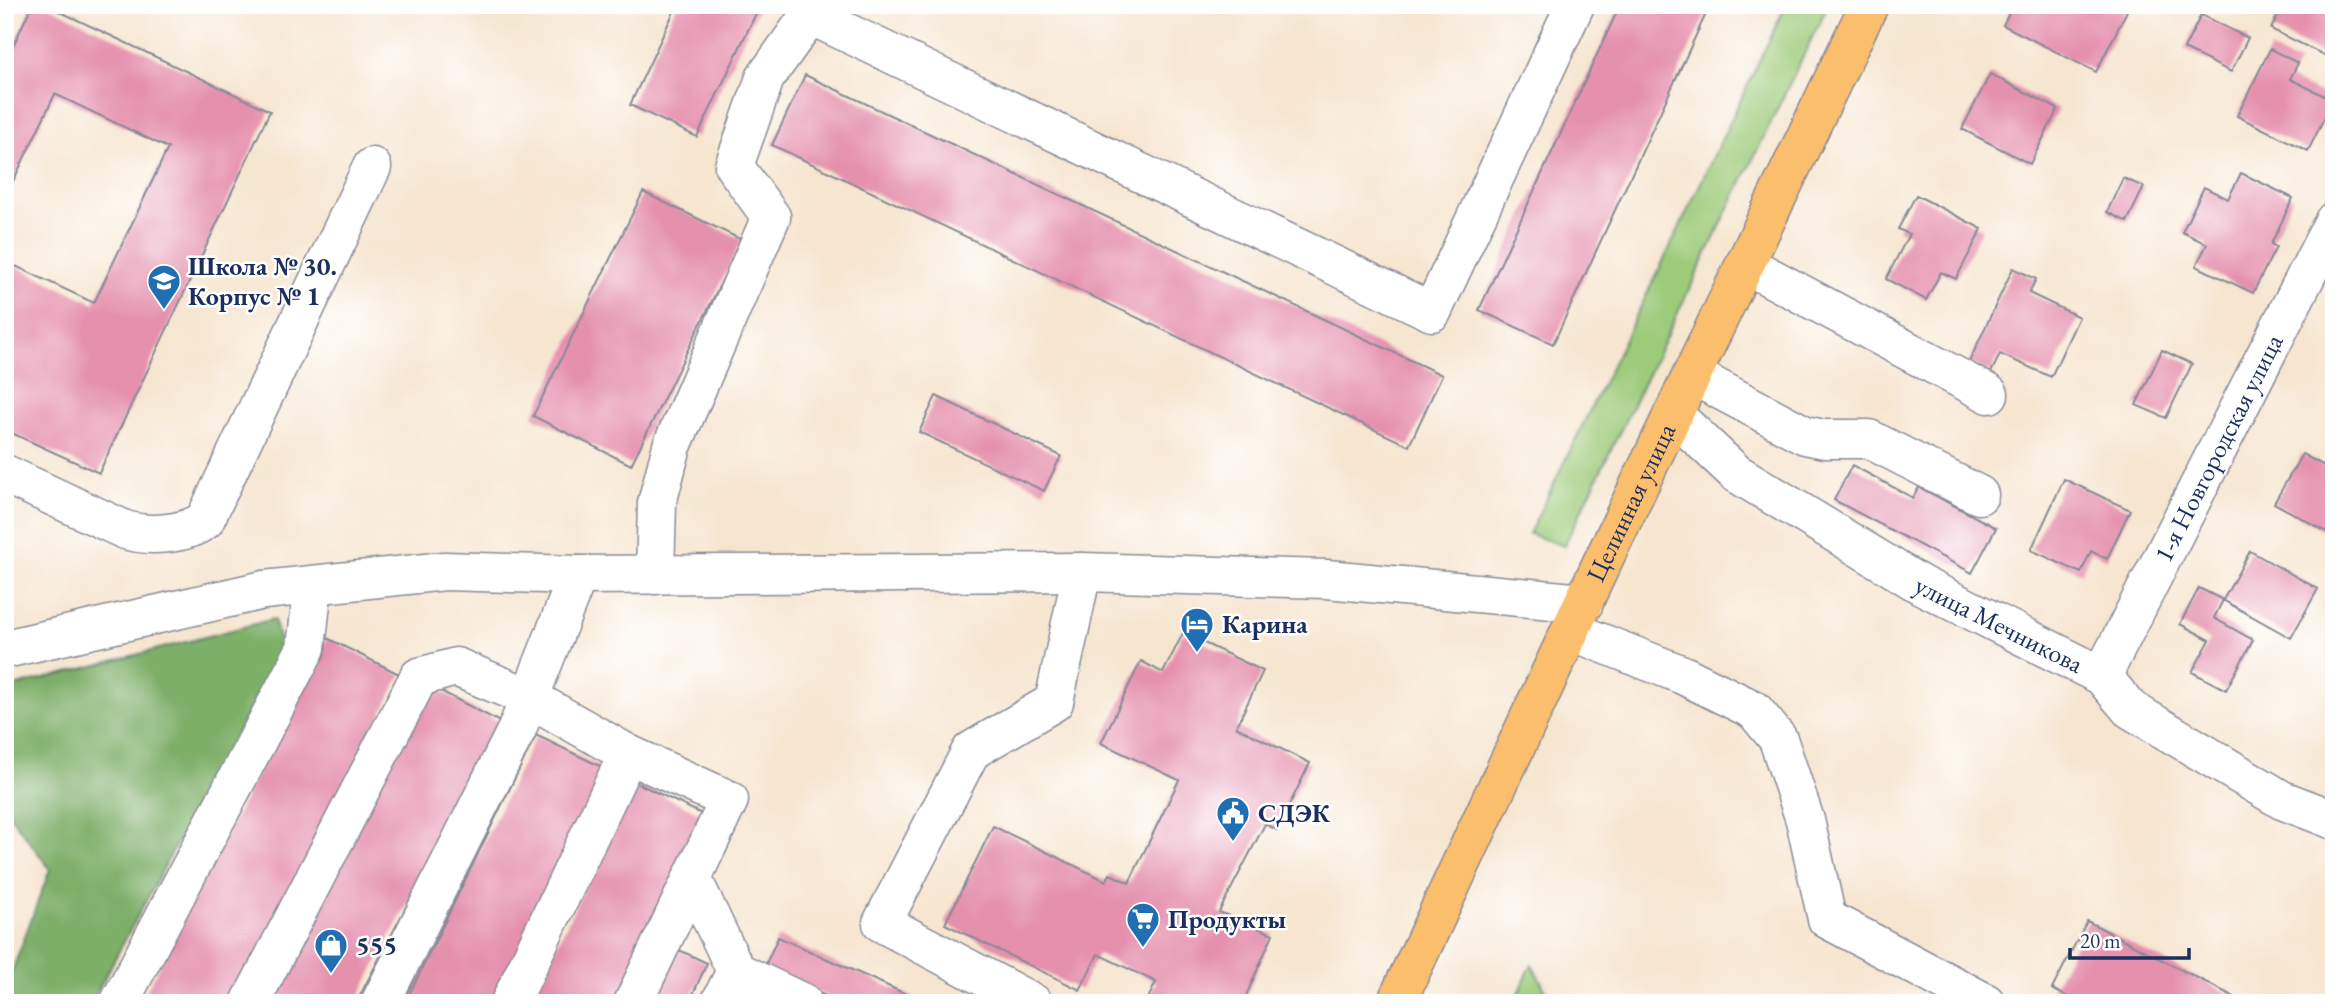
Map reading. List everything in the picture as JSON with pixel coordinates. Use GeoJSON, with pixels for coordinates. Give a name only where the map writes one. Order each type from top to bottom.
{"type":"FeatureCollection","features":[{"type":"Feature","properties":{"kind":"main road","name":"Целинная улица"},"geometry":{"type":"LineString","coordinates":[[1396,1003],[1869,5]]}},
{"type":"Feature","properties":{"kind":"street"},"geometry":{"type":"LineString","coordinates":[[655,575],[657,503],[672,446],[771,217],[734,166],[765,78],[812,10],[1432,312],[1575,5]]}},
{"type":"Feature","properties":{"kind":"street"},"geometry":{"type":"LineString","coordinates":[[5,474],[138,534],[188,528],[205,520],[372,167]]}},
{"type":"Feature","properties":{"kind":"street","name":"1-я Новгородская улица"},"geometry":{"type":"LineString","coordinates":[[2102,676],[2334,221]]}},
{"type":"Feature","properties":{"kind":"street"},"geometry":{"type":"LineString","coordinates":[[1745,264],[1989,394]]}},
{"type":"Feature","properties":{"kind":"street"},"geometry":{"type":"LineString","coordinates":[[1692,375],[1804,435],[1824,439],[1869,439],[1979,495]]}},
{"type":"Feature","properties":{"kind":"street","name":"улица Мечникова"},"geometry":{"type":"LineString","coordinates":[[1673,414],[1736,473],[1921,585],[2102,676],[2130,709],[2282,800],[2334,820]]}},
{"type":"Feature","properties":{"kind":"street"},"geometry":{"type":"LineString","coordinates":[[5,649],[264,590],[445,571],[578,575],[1082,572],[1327,579],[1577,617],[1754,710],[1778,739],[1804,820],[1827,919],[1986,1003]]}},
{"type":"Feature","properties":{"kind":"street"},"geometry":{"type":"LineString","coordinates":[[1033,1003],[882,923],[971,751],[1054,702],[1082,572]]}},
{"type":"Feature","properties":{"kind":"street"},"geometry":{"type":"LineString","coordinates":[[380,1003],[530,698],[578,575]]}},
{"type":"Feature","properties":{"kind":"street"},"geometry":{"type":"LineString","coordinates":[[119,1003],[306,648],[313,585]]}},
{"type":"Feature","properties":{"kind":"street"},"geometry":{"type":"LineString","coordinates":[[250,1003],[419,677],[456,667],[530,698],[628,754],[729,800],[633,1003]]}},
{"type":"Feature","properties":{"kind":"street"},"geometry":{"type":"LineString","coordinates":[[510,1003],[628,754]]}},
{"type":"Feature","properties":{"kind":"street"},"geometry":{"type":"LineString","coordinates":[[692,878],[728,987],[803,1003]]}},
{"type":"Feature","properties":{"kind":"green space"},"geometry":{"type":"Polygon","coordinates":[[[1786,5],[1828,5],[1564,546],[1529,534],[1674,239],[1786,5]]]}},
{"type":"Feature","properties":{"kind":"green space"},"geometry":{"type":"Polygon","coordinates":[[[274,619],[282,649],[91,1003],[5,1003],[5,990],[50,869],[5,809],[5,689],[274,619]]]}},
{"type":"Feature","properties":{"kind":"green space"},"geometry":{"type":"Polygon","coordinates":[[[1532,964],[1552,1003],[1514,1003],[1532,964]]]}},
{"type":"Feature","properties":{"kind":"building"},"geometry":{"type":"Polygon","coordinates":[[[32,5],[46,5],[270,111],[99,473],[5,430],[5,261],[94,303],[168,148],[55,94],[5,198],[5,63],[32,5]]]}},
{"type":"Feature","properties":{"kind":"building"},"geometry":{"type":"Polygon","coordinates":[[[677,5],[760,5],[697,137],[630,105],[677,5]]]}},
{"type":"Feature","properties":{"kind":"building"},"geometry":{"type":"Polygon","coordinates":[[[1620,5],[1710,5],[1553,344],[1479,310],[1620,5]]]}},
{"type":"Feature","properties":{"kind":"building"},"geometry":{"type":"Polygon","coordinates":[[[2013,5],[2130,5],[2096,72],[2003,25],[2013,5]]]}},
{"type":"Feature","properties":{"kind":"building"},"geometry":{"type":"Polygon","coordinates":[[[2283,5],[2334,5],[2334,60],[2271,29],[2283,5]]]}},
{"type":"Feature","properties":{"kind":"building"},"geometry":{"type":"Polygon","coordinates":[[[2201,15],[2248,38],[2231,72],[2184,49],[2201,15]]]}},
{"type":"Feature","properties":{"kind":"building"},"geometry":{"type":"Polygon","coordinates":[[[2270,49],[2298,63],[2290,79],[2333,100],[2308,151],[2237,116],[2270,49]]]}},
{"type":"Feature","properties":{"kind":"building"},"geometry":{"type":"Polygon","coordinates":[[[1990,74],[2058,109],[2030,164],[1962,129],[1990,74]]]}},
{"type":"Feature","properties":{"kind":"building"},"geometry":{"type":"Polygon","coordinates":[[[805,75],[1442,375],[1409,446],[772,145],[805,75]]]}},
{"type":"Feature","properties":{"kind":"building"},"geometry":{"type":"Polygon","coordinates":[[[2241,173],[2293,198],[2271,244],[2276,247],[2253,293],[2196,266],[2207,244],[2182,232],[2204,187],[2228,199],[2241,173]]]}},
{"type":"Feature","properties":{"kind":"building"},"geometry":{"type":"Polygon","coordinates":[[[2123,178],[2144,187],[2127,222],[2107,212],[2123,178]]]}},
{"type":"Feature","properties":{"kind":"building"},"geometry":{"type":"Polygon","coordinates":[[[643,192],[742,240],[631,465],[533,416],[643,192]]]}},
{"type":"Feature","properties":{"kind":"building"},"geometry":{"type":"Polygon","coordinates":[[[1916,195],[1982,229],[1956,279],[1941,272],[1926,300],[1886,279],[1909,234],[1898,229],[1916,195]]]}},
{"type":"Feature","properties":{"kind":"building"},"geometry":{"type":"Polygon","coordinates":[[[2013,268],[2036,279],[2029,293],[2079,317],[2051,377],[2000,354],[1991,373],[1969,362],[2013,268]]]}},
{"type":"Feature","properties":{"kind":"building"},"geometry":{"type":"Polygon","coordinates":[[[2162,350],[2192,364],[2166,418],[2136,405],[2162,350]]]}},
{"type":"Feature","properties":{"kind":"building"},"geometry":{"type":"Polygon","coordinates":[[[936,396],[1061,456],[1044,491],[919,432],[936,396]]]}},
{"type":"Feature","properties":{"kind":"building"},"geometry":{"type":"Polygon","coordinates":[[[2302,454],[2334,471],[2334,536],[2274,503],[2302,454]]]}},
{"type":"Feature","properties":{"kind":"building"},"geometry":{"type":"Polygon","coordinates":[[[1852,465],[1913,498],[1919,487],[1996,528],[1972,573],[1834,500],[1852,465]]]}},
{"type":"Feature","properties":{"kind":"building"},"geometry":{"type":"Polygon","coordinates":[[[2064,479],[2130,510],[2107,559],[2091,551],[2081,573],[2031,550],[2064,479]]]}},
{"type":"Feature","properties":{"kind":"building"},"geometry":{"type":"Polygon","coordinates":[[[2250,551],[2318,589],[2291,638],[2223,600],[2250,551]]]}},
{"type":"Feature","properties":{"kind":"building"},"geometry":{"type":"Polygon","coordinates":[[[2199,588],[2223,600],[2214,618],[2253,640],[2226,690],[2192,672],[2210,640],[2180,624],[2199,588]]]}},
{"type":"Feature","properties":{"kind":"building"},"geometry":{"type":"Polygon","coordinates":[[[1183,633],[1263,671],[1236,727],[1310,763],[1277,830],[1265,824],[1219,912],[1273,934],[1243,1003],[1146,1003],[1156,982],[1098,954],[1080,990],[945,924],[993,826],[1106,881],[1110,874],[1129,883],[1179,780],[1101,743],[1141,661],[1163,673],[1183,633]]]}},
{"type":"Feature","properties":{"kind":"building"},"geometry":{"type":"Polygon","coordinates":[[[327,638],[401,675],[233,1003],[140,1003],[327,638]]]}},
{"type":"Feature","properties":{"kind":"building"},"geometry":{"type":"Polygon","coordinates":[[[429,685],[502,723],[356,1003],[263,1003],[429,685]]]}},
{"type":"Feature","properties":{"kind":"building"},"geometry":{"type":"Polygon","coordinates":[[[536,735],[610,771],[497,1003],[405,1003],[536,735]]]}},
{"type":"Feature","properties":{"kind":"building"},"geometry":{"type":"Polygon","coordinates":[[[635,782],[706,816],[616,1003],[529,1003],[635,782]]]}},
{"type":"Feature","properties":{"kind":"building"},"geometry":{"type":"Polygon","coordinates":[[[2087,921],[2246,1003],[2079,1003],[2052,989],[2087,921]]]}},
{"type":"Feature","properties":{"kind":"building"},"geometry":{"type":"Polygon","coordinates":[[[778,937],[926,1003],[841,1003],[764,968],[778,937]]]}},
{"type":"Feature","properties":{"kind":"building"},"geometry":{"type":"Polygon","coordinates":[[[677,949],[707,963],[689,1003],[652,1003],[677,949]]]}},
{"type":"Feature","properties":{"kind":"place","name":"Школа № 30. Корпус № 1"},"geometry":{"type":"Point","coordinates":[164,311]}},
{"type":"Feature","properties":{"kind":"place","name":"Карина"},"geometry":{"type":"Point","coordinates":[1197,654]}},
{"type":"Feature","properties":{"kind":"place","name":"СДЭК"},"geometry":{"type":"Point","coordinates":[1233,843]}},
{"type":"Feature","properties":{"kind":"place","name":"Продукты"},"geometry":{"type":"Point","coordinates":[1143,949]}},
{"type":"Feature","properties":{"kind":"place","name":"555"},"geometry":{"type":"Point","coordinates":[331,975]}}]}
